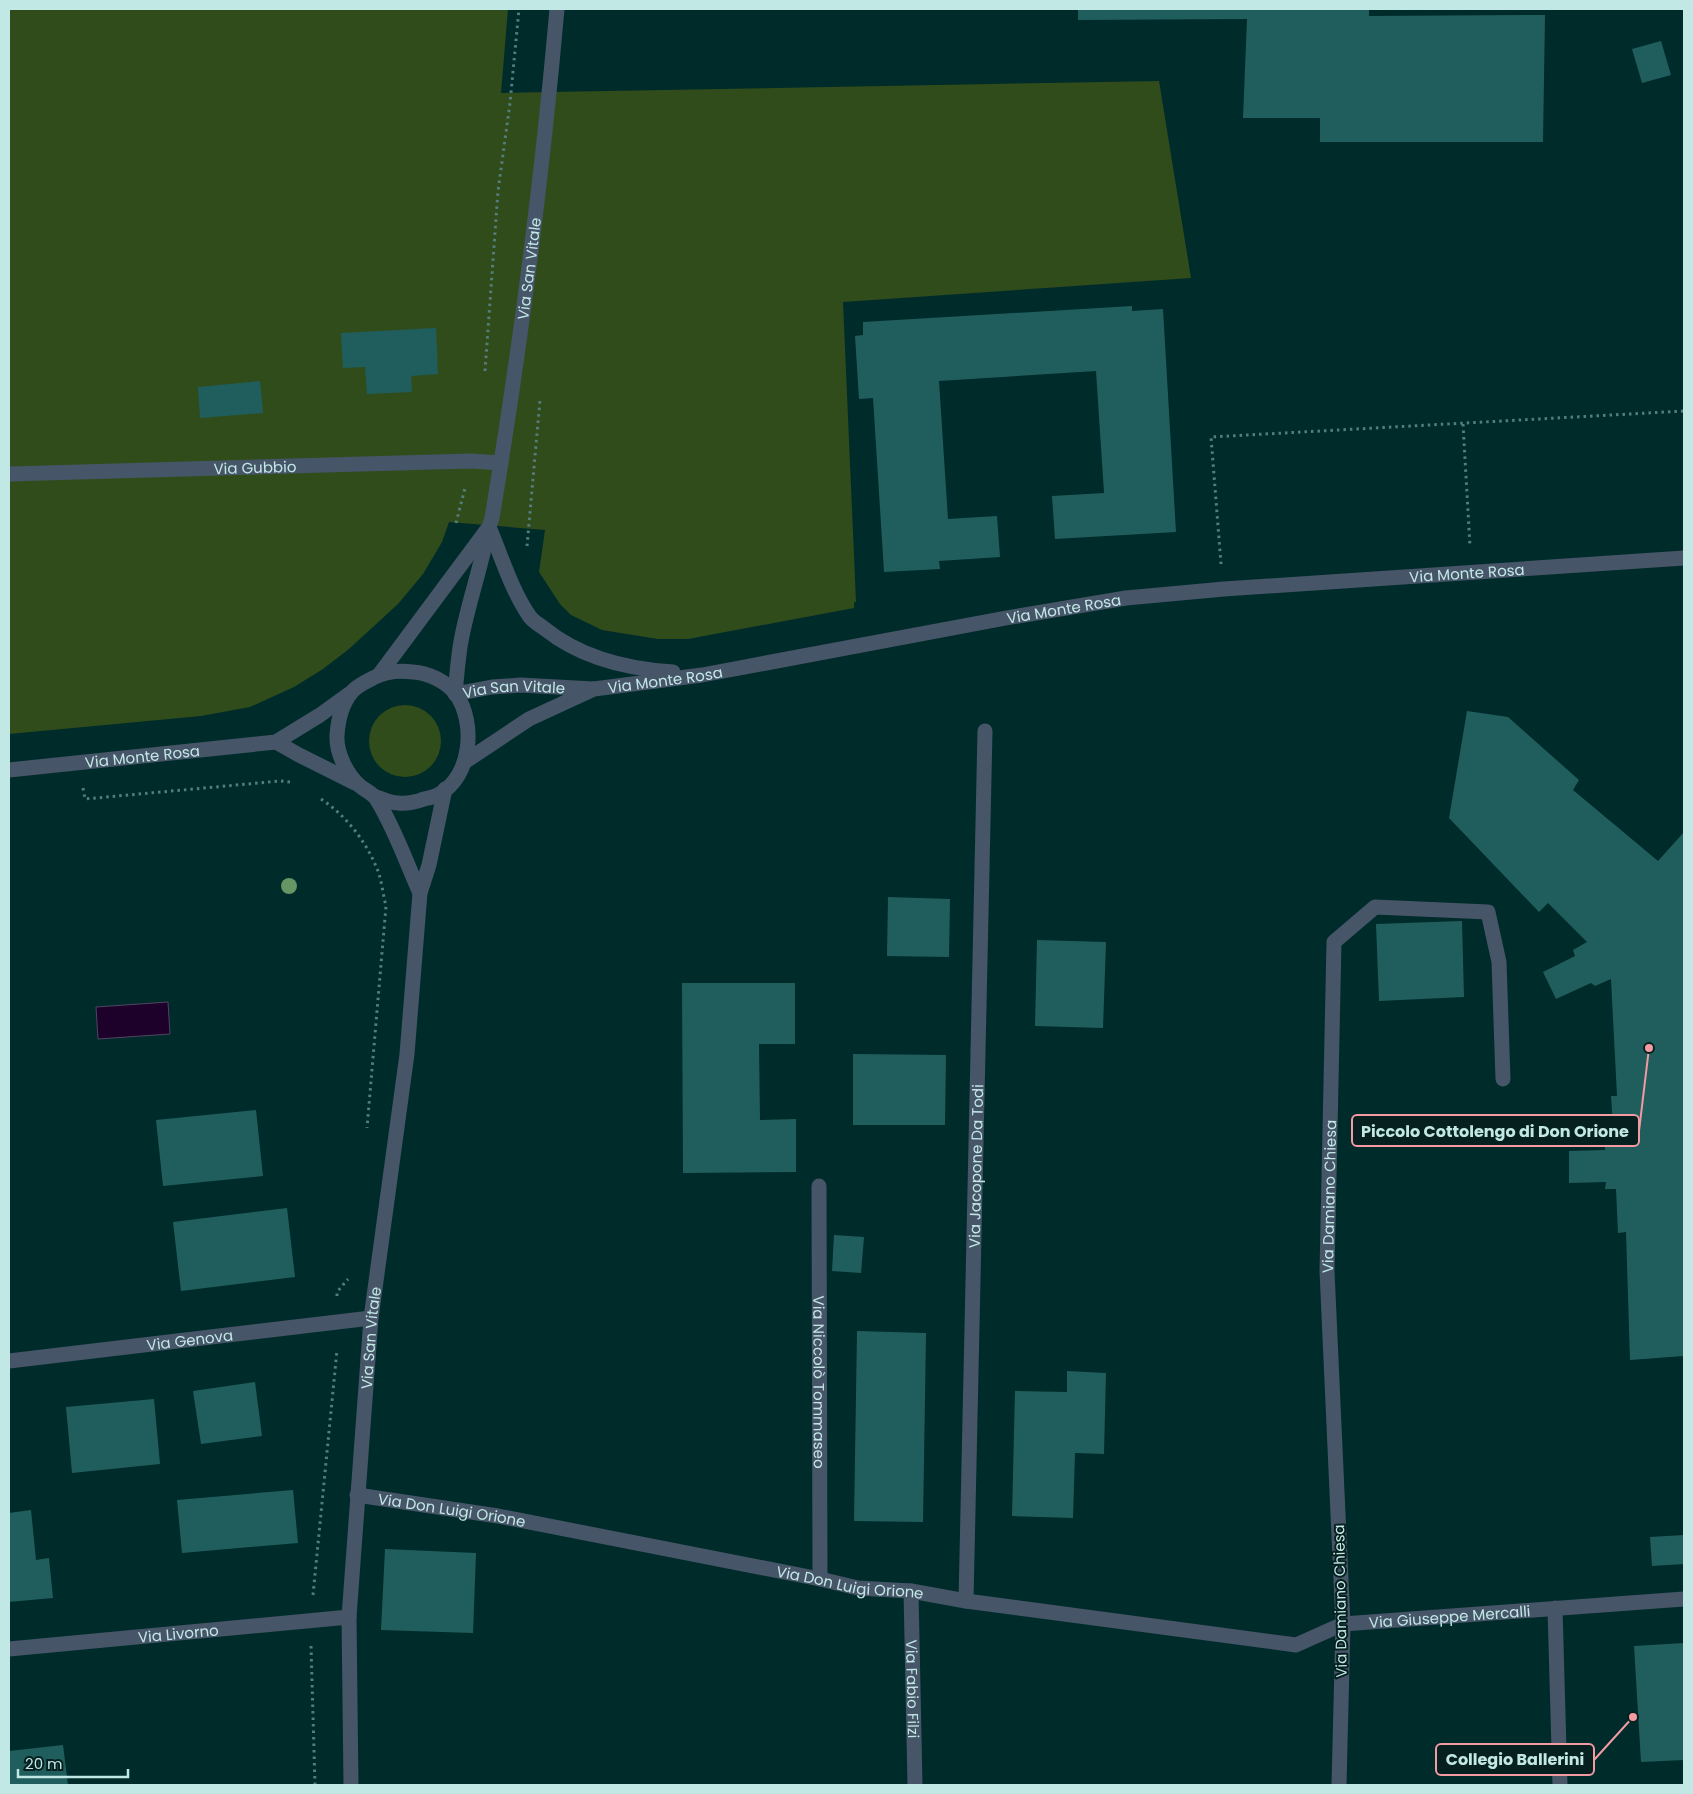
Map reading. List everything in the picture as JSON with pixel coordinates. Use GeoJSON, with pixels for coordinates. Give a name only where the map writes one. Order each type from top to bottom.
{"type":"FeatureCollection","features":[{"type":"Feature","properties":{"kind":"street","name":"Via San Vitale"},"geometry":{"type":"LineString","coordinates":[[557,9],[546,120],[501,463],[482,564],[461,637],[456,694],[492,687],[521,685],[594,690]]}},
{"type":"Feature","properties":{"kind":"street","name":"Via Gubbio"},"geometry":{"type":"LineString","coordinates":[[9,474],[471,461],[501,463]]}},
{"type":"Feature","properties":{"kind":"street","name":"Via San Vitale"},"geometry":{"type":"LineString","coordinates":[[379,675],[489,527]]}},
{"type":"Feature","properties":{"kind":"street"},"geometry":{"type":"LineString","coordinates":[[489,527],[514,586],[531,618],[561,642],[592,656],[623,664],[656,671],[702,674]]}},
{"type":"Feature","properties":{"kind":"street","name":"Via Monte Rosa"},"geometry":{"type":"LineString","coordinates":[[466,760],[530,719],[594,690],[702,674],[1126,598],[1684,558]]}},
{"type":"Feature","properties":{"kind":"street"},"geometry":{"type":"LineString","coordinates":[[276,742],[358,785],[376,797],[397,804],[418,801],[439,794],[455,780],[466,760],[469,740],[467,724],[456,694],[445,683],[428,674],[390,671],[364,682],[351,692],[341,714],[337,738],[339,750],[346,768],[358,785]]}},
{"type":"Feature","properties":{"kind":"street","name":"Via Monte Rosa"},"geometry":{"type":"LineString","coordinates":[[9,770],[276,742],[320,715],[351,692]]}},
{"type":"Feature","properties":{"kind":"street","name":"Via Jacopone Da Todi"},"geometry":{"type":"LineString","coordinates":[[966,1601],[985,731]]}},
{"type":"Feature","properties":{"kind":"street","name":"Via San Vitale"},"geometry":{"type":"LineString","coordinates":[[351,1785],[349,1617],[371,1318],[407,1054],[420,893],[429,865],[445,789]]}},
{"type":"Feature","properties":{"kind":"street","name":"Via San Vitale"},"geometry":{"type":"LineString","coordinates":[[376,797],[394,832],[420,893]]}},
{"type":"Feature","properties":{"kind":"street","name":"Via Damiano Chiesa"},"geometry":{"type":"LineString","coordinates":[[1339,1785],[1343,1624],[1327,1271],[1334,942],[1375,907],[1488,912],[1500,962],[1503,1079]]}},
{"type":"Feature","properties":{"kind":"street","name":"Via Niccolò Tommaseo"},"geometry":{"type":"LineString","coordinates":[[819,1186],[820,1579]]}},
{"type":"Feature","properties":{"kind":"street","name":"Via Genova"},"geometry":{"type":"LineString","coordinates":[[9,1361],[371,1318]]}},
{"type":"Feature","properties":{"kind":"street","name":"Via Don Luigi Orione"},"geometry":{"type":"LineString","coordinates":[[357,1495],[498,1516],[858,1588],[911,1591],[966,1601],[1296,1645],[1343,1624]]}},
{"type":"Feature","properties":{"kind":"street","name":"Via Fabio Filzi"},"geometry":{"type":"LineString","coordinates":[[911,1591],[915,1785]]}},
{"type":"Feature","properties":{"kind":"street","name":"Via Giuseppe Mercalli"},"geometry":{"type":"LineString","coordinates":[[1343,1624],[1684,1599]]}},
{"type":"Feature","properties":{"kind":"street"},"geometry":{"type":"LineString","coordinates":[[1556,1608],[1560,1785]]}},
{"type":"Feature","properties":{"kind":"street","name":"Via Livorno"},"geometry":{"type":"LineString","coordinates":[[9,1649],[349,1617]]}},
{"type":"Feature","properties":{"kind":"path"},"geometry":{"type":"LineString","coordinates":[[484,380],[498,191],[510,103],[519,9]]}},
{"type":"Feature","properties":{"kind":"path"},"geometry":{"type":"LineString","coordinates":[[1221,566],[1211,437],[1684,411]]}},
{"type":"Feature","properties":{"kind":"path"},"geometry":{"type":"LineString","coordinates":[[1463,424],[1472,572]]}},
{"type":"Feature","properties":{"kind":"path"},"geometry":{"type":"LineString","coordinates":[[453,531],[459,514],[471,461]]}},
{"type":"Feature","properties":{"kind":"path"},"geometry":{"type":"LineString","coordinates":[[527,551],[528,521]]}},
{"type":"Feature","properties":{"kind":"path"},"geometry":{"type":"LineString","coordinates":[[276,742],[280,781]]}},
{"type":"Feature","properties":{"kind":"path"},"geometry":{"type":"LineString","coordinates":[[85,799],[280,781],[294,783]]}},
{"type":"Feature","properties":{"kind":"path"},"geometry":{"type":"LineString","coordinates":[[319,797],[350,824],[366,846],[379,872],[386,906],[367,1132]]}},
{"type":"Feature","properties":{"kind":"path"},"geometry":{"type":"LineString","coordinates":[[314,1785],[311,1621],[339,1322],[337,1292],[349,1277]]}},
{"type":"Feature","properties":{"kind":"green space"},"geometry":{"type":"Polygon","coordinates":[[[9,9],[508,9],[501,93],[1159,81],[1191,278],[843,302],[856,602],[854,602],[854,608],[688,639],[658,639],[602,630],[571,615],[560,604],[539,572],[545,530],[449,522],[442,542],[423,574],[398,604],[349,649],[323,669],[294,687],[250,707],[201,716],[9,734],[9,9]]]}},
{"type":"Feature","properties":{"kind":"green space"},"geometry":{"type":"Polygon","coordinates":[[[412,705],[431,715],[439,727],[441,741],[439,755],[431,767],[419,775],[398,777],[379,767],[371,755],[369,734],[379,715],[391,707],[412,705]]]}},
{"type":"Feature","properties":{"kind":"shaded area"},"geometry":{"type":"Polygon","coordinates":[[[168,1002],[170,1034],[98,1039],[96,1007],[168,1002]]]}},
{"type":"Feature","properties":{"kind":"building"},"geometry":{"type":"Polygon","coordinates":[[[1078,9],[1369,9],[1369,16],[1545,15],[1543,142],[1320,142],[1320,118],[1243,118],[1247,19],[1078,20],[1078,9]]]}},
{"type":"Feature","properties":{"kind":"building"},"geometry":{"type":"Polygon","coordinates":[[[1661,41],[1671,75],[1642,83],[1632,49],[1661,41]]]}},
{"type":"Feature","properties":{"kind":"building"},"geometry":{"type":"Polygon","coordinates":[[[1132,306],[1132,311],[1163,309],[1176,532],[1055,539],[1052,496],[1104,493],[1096,371],[939,381],[948,519],[997,516],[1000,557],[939,561],[940,569],[884,572],[873,398],[859,399],[855,336],[863,335],[863,322],[1132,306]]]}},
{"type":"Feature","properties":{"kind":"building"},"geometry":{"type":"Polygon","coordinates":[[[436,328],[438,374],[411,376],[412,392],[367,394],[365,367],[343,368],[341,333],[436,328]]]}},
{"type":"Feature","properties":{"kind":"building"},"geometry":{"type":"Polygon","coordinates":[[[260,381],[263,413],[200,418],[198,387],[260,381]]]}},
{"type":"Feature","properties":{"kind":"building"},"geometry":{"type":"Polygon","coordinates":[[[1467,711],[1508,717],[1579,780],[1573,790],[1658,861],[1684,832],[1684,1356],[1630,1360],[1626,1232],[1618,1233],[1616,1189],[1605,1189],[1606,1182],[1569,1183],[1569,1151],[1605,1150],[1605,1141],[1614,1141],[1611,1096],[1617,1096],[1611,979],[1595,986],[1591,983],[1556,999],[1543,972],[1575,956],[1573,950],[1587,942],[1548,903],[1539,912],[1449,818],[1467,711]]]}},
{"type":"Feature","properties":{"kind":"building"},"geometry":{"type":"Polygon","coordinates":[[[888,897],[950,899],[949,957],[887,956],[888,897]]]}},
{"type":"Feature","properties":{"kind":"building"},"geometry":{"type":"Polygon","coordinates":[[[1462,921],[1464,997],[1379,1001],[1376,924],[1462,921]]]}},
{"type":"Feature","properties":{"kind":"building"},"geometry":{"type":"Polygon","coordinates":[[[1037,940],[1106,942],[1103,1028],[1035,1026],[1037,940]]]}},
{"type":"Feature","properties":{"kind":"building"},"geometry":{"type":"Polygon","coordinates":[[[682,983],[795,983],[795,1044],[759,1044],[760,1120],[796,1119],[796,1172],[683,1173],[682,983]]]}},
{"type":"Feature","properties":{"kind":"building"},"geometry":{"type":"Polygon","coordinates":[[[853,1054],[946,1055],[945,1125],[853,1125],[853,1054]]]}},
{"type":"Feature","properties":{"kind":"building"},"geometry":{"type":"Polygon","coordinates":[[[256,1110],[263,1176],[163,1186],[156,1120],[256,1110]]]}},
{"type":"Feature","properties":{"kind":"building"},"geometry":{"type":"Polygon","coordinates":[[[287,1208],[295,1277],[181,1291],[173,1222],[287,1208]]]}},
{"type":"Feature","properties":{"kind":"building"},"geometry":{"type":"Polygon","coordinates":[[[834,1235],[864,1237],[861,1273],[832,1271],[834,1235]]]}},
{"type":"Feature","properties":{"kind":"building"},"geometry":{"type":"Polygon","coordinates":[[[857,1331],[926,1333],[923,1522],[854,1521],[857,1331]]]}},
{"type":"Feature","properties":{"kind":"building"},"geometry":{"type":"Polygon","coordinates":[[[1067,1371],[1106,1373],[1104,1454],[1075,1453],[1073,1518],[1012,1516],[1015,1391],[1067,1392],[1067,1371]]]}},
{"type":"Feature","properties":{"kind":"building"},"geometry":{"type":"Polygon","coordinates":[[[255,1382],[262,1436],[201,1444],[193,1391],[255,1382]]]}},
{"type":"Feature","properties":{"kind":"building"},"geometry":{"type":"Polygon","coordinates":[[[154,1399],[160,1464],[72,1473],[66,1407],[154,1399]]]}},
{"type":"Feature","properties":{"kind":"building"},"geometry":{"type":"Polygon","coordinates":[[[293,1490],[298,1543],[182,1553],[177,1500],[293,1490]]]}},
{"type":"Feature","properties":{"kind":"building"},"geometry":{"type":"Polygon","coordinates":[[[31,1510],[36,1560],[49,1558],[53,1598],[9,1602],[9,1513],[31,1510]]]}},
{"type":"Feature","properties":{"kind":"building"},"geometry":{"type":"Polygon","coordinates":[[[1684,1535],[1684,1564],[1652,1566],[1650,1537],[1684,1535]]]}},
{"type":"Feature","properties":{"kind":"building"},"geometry":{"type":"Polygon","coordinates":[[[385,1549],[476,1553],[473,1633],[381,1630],[385,1549]]]}},
{"type":"Feature","properties":{"kind":"building"},"geometry":{"type":"Polygon","coordinates":[[[1684,1643],[1684,1760],[1641,1762],[1634,1646],[1684,1643]]]}},
{"type":"Feature","properties":{"kind":"building"},"geometry":{"type":"Polygon","coordinates":[[[63,1745],[68,1785],[9,1785],[9,1751],[63,1745]]]}},
{"type":"Feature","properties":{"kind":"place","name":"Piccolo Cottolengo di Don Orione"},"geometry":{"type":"Point","coordinates":[1649,1048]}},
{"type":"Feature","properties":{"kind":"place","name":"Collegio Ballerini"},"geometry":{"type":"Point","coordinates":[1633,1717]}}]}
